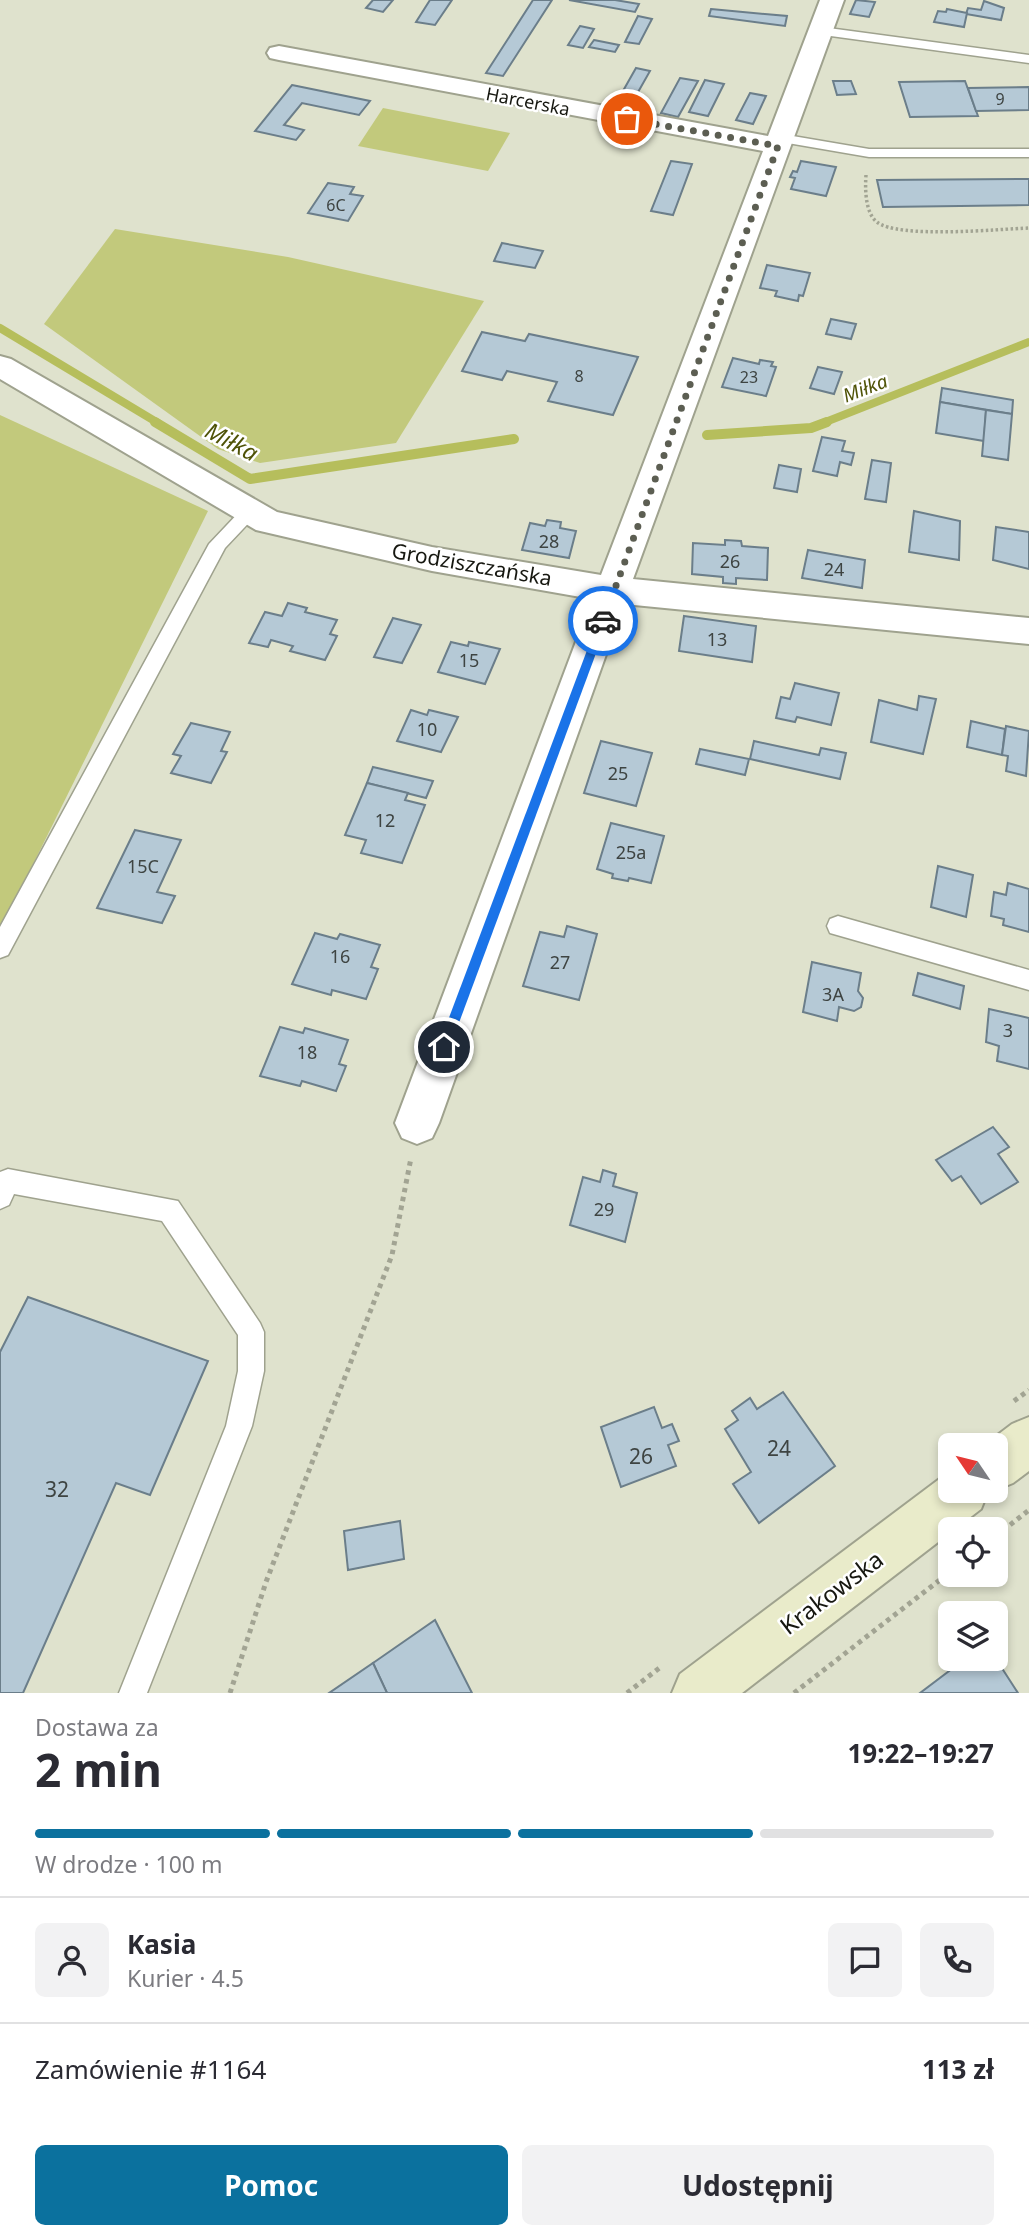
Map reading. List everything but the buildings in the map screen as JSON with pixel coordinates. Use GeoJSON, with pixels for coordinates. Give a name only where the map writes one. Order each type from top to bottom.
{"type":"FeatureCollection","features":[{"type":"Feature","properties":{"kind":"main road"},"geometry":{"type":"LineString","coordinates":[[1008,1457],[1029,1441]]}},
{"type":"Feature","properties":{"kind":"main road","name":"Krakowska"},"geometry":{"type":"LineString","coordinates":[[699,1693],[947,1503]]}},
{"type":"Feature","properties":{"kind":"street"},"geometry":{"type":"LineString","coordinates":[[417,1123],[475,957],[615,590],[832,0]]}},
{"type":"Feature","properties":{"kind":"street","name":"Harcerska"},"geometry":{"type":"LineString","coordinates":[[279,53],[780,142]]}},
{"type":"Feature","properties":{"kind":"street","name":"Grodziszczańska"},"geometry":{"type":"LineString","coordinates":[[0,366],[268,522],[432,559],[615,590],[1029,631]]}},
{"type":"Feature","properties":{"kind":"lane"},"geometry":{"type":"LineString","coordinates":[[821,31],[1029,59]]}},
{"type":"Feature","properties":{"kind":"lane"},"geometry":{"type":"LineString","coordinates":[[780,142],[869,153],[1029,153]]}},
{"type":"Feature","properties":{"kind":"lane"},"geometry":{"type":"LineString","coordinates":[[0,948],[218,544],[250,512]]}},
{"type":"Feature","properties":{"kind":"lane"},"geometry":{"type":"LineString","coordinates":[[838,926],[1029,980]]}},
{"type":"Feature","properties":{"kind":"lane"},"geometry":{"type":"LineString","coordinates":[[0,1197],[8,1181],[169,1210],[251,1332],[251,1371],[239,1426],[133,1693]]}},
{"type":"Feature","properties":{"kind":"path"},"geometry":{"type":"LineString","coordinates":[[869,171],[865,177],[871,212],[885,227],[914,230],[1029,228]]}},
{"type":"Feature","properties":{"kind":"path"},"geometry":{"type":"LineString","coordinates":[[230,1693],[266,1582],[392,1255],[417,1123]]}},
{"type":"Feature","properties":{"kind":"path"},"geometry":{"type":"LineString","coordinates":[[1008,1527],[1029,1510]]}},
{"type":"Feature","properties":{"kind":"path"},"geometry":{"type":"LineString","coordinates":[[794,1693],[938,1581]]}},
{"type":"Feature","properties":{"kind":"green space"},"geometry":{"type":"Polygon","coordinates":[[[383,108],[510,133],[488,171],[358,146],[383,108]]]}},
{"type":"Feature","properties":{"kind":"green space"},"geometry":{"type":"Polygon","coordinates":[[[115,229],[288,257],[484,301],[396,443],[260,463],[218,449],[44,324],[115,229]]]}},
{"type":"Feature","properties":{"kind":"green space"},"geometry":{"type":"Polygon","coordinates":[[[0,415],[208,511],[0,931],[0,415]]]}},
{"type":"Feature","properties":{"kind":"waterway","name":"Miłka"},"geometry":{"type":"LineString","coordinates":[[0,328],[158,423]]}},
{"type":"Feature","properties":{"kind":"waterway","name":"Miłka"},"geometry":{"type":"LineString","coordinates":[[823,423],[1029,342]]}},
{"type":"Feature","properties":{"kind":"waterway","name":"Miłka"},"geometry":{"type":"LineString","coordinates":[[155,422],[250,479],[514,439]]}},
{"type":"Feature","properties":{"kind":"waterway","name":"Miłka"},"geometry":{"type":"LineString","coordinates":[[707,435],[811,428],[827,422]]}},
{"type":"Feature","properties":{"kind":"way so far"},"geometry":{"type":"LineString","coordinates":[[603,621],[778,146],[627,119]]}},
{"type":"Feature","properties":{"kind":"route"},"geometry":{"type":"LineString","coordinates":[[444,1047],[603,621]]}}]}
